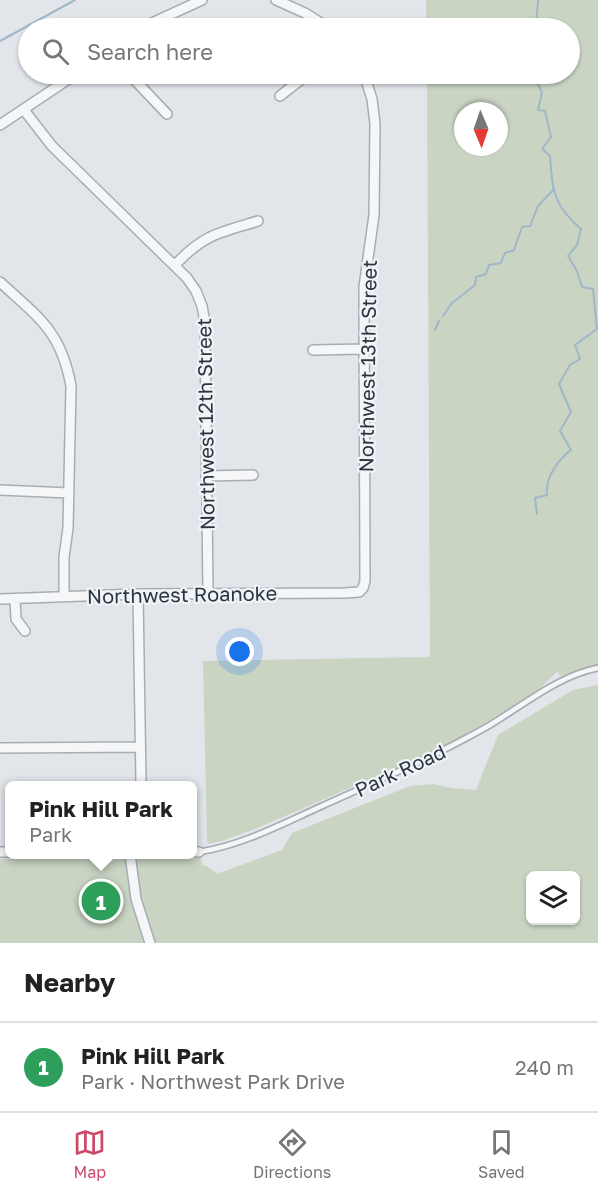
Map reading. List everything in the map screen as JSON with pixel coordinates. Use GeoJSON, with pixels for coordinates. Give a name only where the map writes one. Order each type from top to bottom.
{"type":"FeatureCollection","features":[{"type":"Feature","properties":{"kind":"street"},"geometry":{"type":"LineString","coordinates":[[163,18],[202,0]]}},
{"type":"Feature","properties":{"kind":"street"},"geometry":{"type":"LineString","coordinates":[[276,0],[313,18]]}},
{"type":"Feature","properties":{"kind":"street"},"geometry":{"type":"LineString","coordinates":[[0,125],[62,84]]}},
{"type":"Feature","properties":{"kind":"street"},"geometry":{"type":"LineString","coordinates":[[138,84],[167,114]]}},
{"type":"Feature","properties":{"kind":"street"},"geometry":{"type":"LineString","coordinates":[[280,96],[295,84]]}},
{"type":"Feature","properties":{"kind":"street","name":"Northwest 13th Street"},"geometry":{"type":"LineString","coordinates":[[363,588],[365,581],[364,287],[374,215],[375,124],[372,99],[367,84]]}},
{"type":"Feature","properties":{"kind":"street","name":"Northwest 12th Street"},"geometry":{"type":"LineString","coordinates":[[24,110],[52,146],[175,265],[196,291],[202,306],[205,322],[208,593]]}},
{"type":"Feature","properties":{"kind":"street"},"geometry":{"type":"LineString","coordinates":[[175,265],[189,250],[209,236],[258,221]]}},
{"type":"Feature","properties":{"kind":"street"},"geometry":{"type":"LineString","coordinates":[[0,282],[44,323],[54,336],[68,366],[71,386],[64,596]]}},
{"type":"Feature","properties":{"kind":"street"},"geometry":{"type":"LineString","coordinates":[[313,350],[365,349]]}},
{"type":"Feature","properties":{"kind":"street"},"geometry":{"type":"LineString","coordinates":[[206,476],[253,476]]}},
{"type":"Feature","properties":{"kind":"street"},"geometry":{"type":"LineString","coordinates":[[0,490],[69,493]]}},
{"type":"Feature","properties":{"kind":"street"},"geometry":{"type":"LineString","coordinates":[[363,588],[369,597]]}},
{"type":"Feature","properties":{"kind":"street","name":"Northwest Roanoke"},"geometry":{"type":"LineString","coordinates":[[0,599],[138,594],[345,593],[358,592],[363,588]]}},
{"type":"Feature","properties":{"kind":"street"},"geometry":{"type":"LineString","coordinates":[[138,594],[141,781]]}},
{"type":"Feature","properties":{"kind":"street"},"geometry":{"type":"LineString","coordinates":[[15,599],[16,619],[25,631]]}},
{"type":"Feature","properties":{"kind":"street"},"geometry":{"type":"LineString","coordinates":[[0,748],[139,747]]}},
{"type":"Feature","properties":{"kind":"street"},"geometry":{"type":"LineString","coordinates":[[131,859],[136,899],[150,943]]}},
{"type":"Feature","properties":{"kind":"lane","name":"Park Road"},"geometry":{"type":"LineString","coordinates":[[197,851],[222,848],[254,836],[432,757],[567,677],[598,668]]}},
{"type":"Feature","properties":{"kind":"green space"},"geometry":{"type":"Polygon","coordinates":[[[426,0],[598,0],[598,665],[560,676],[558,671],[534,694],[461,737],[410,762],[260,827],[208,844],[203,661],[430,657],[427,84],[580,84],[580,18],[426,18],[426,0]]]}},
{"type":"Feature","properties":{"kind":"green space"},"geometry":{"type":"Polygon","coordinates":[[[598,685],[598,943],[0,943],[0,859],[201,858],[202,865],[217,874],[282,850],[292,833],[410,786],[433,784],[476,790],[498,735],[573,690],[598,685]]]}},
{"type":"Feature","properties":{"kind":"waterway"},"geometry":{"type":"LineString","coordinates":[[42,18],[75,0]]}},
{"type":"Feature","properties":{"kind":"waterway"},"geometry":{"type":"LineString","coordinates":[[537,18],[538,0]]}},
{"type":"Feature","properties":{"kind":"waterway"},"geometry":{"type":"LineString","coordinates":[[0,41],[18,31]]}},
{"type":"Feature","properties":{"kind":"waterway"},"geometry":{"type":"LineString","coordinates":[[537,514],[535,498],[547,495],[548,482],[553,470],[571,450],[560,431],[571,412],[559,384],[570,365],[580,359],[575,345],[597,329],[593,289],[582,287],[577,271],[568,256],[577,245],[581,229],[565,213],[556,197],[550,156],[542,149],[551,137],[545,111],[538,110],[542,93],[538,84]]}},
{"type":"Feature","properties":{"kind":"waterway"},"geometry":{"type":"LineString","coordinates":[[443,316],[452,303],[475,285],[476,277],[486,274],[489,265],[501,263],[505,253],[514,250],[522,227],[530,226],[538,206],[553,190]]}},
{"type":"Feature","properties":{"kind":"waterway"},"geometry":{"type":"LineString","coordinates":[[435,330],[439,321]]}},
{"type":"Feature","properties":{"kind":"place","name":"Pink Hill Park"},"geometry":{"type":"Point","coordinates":[101,901]}}]}
